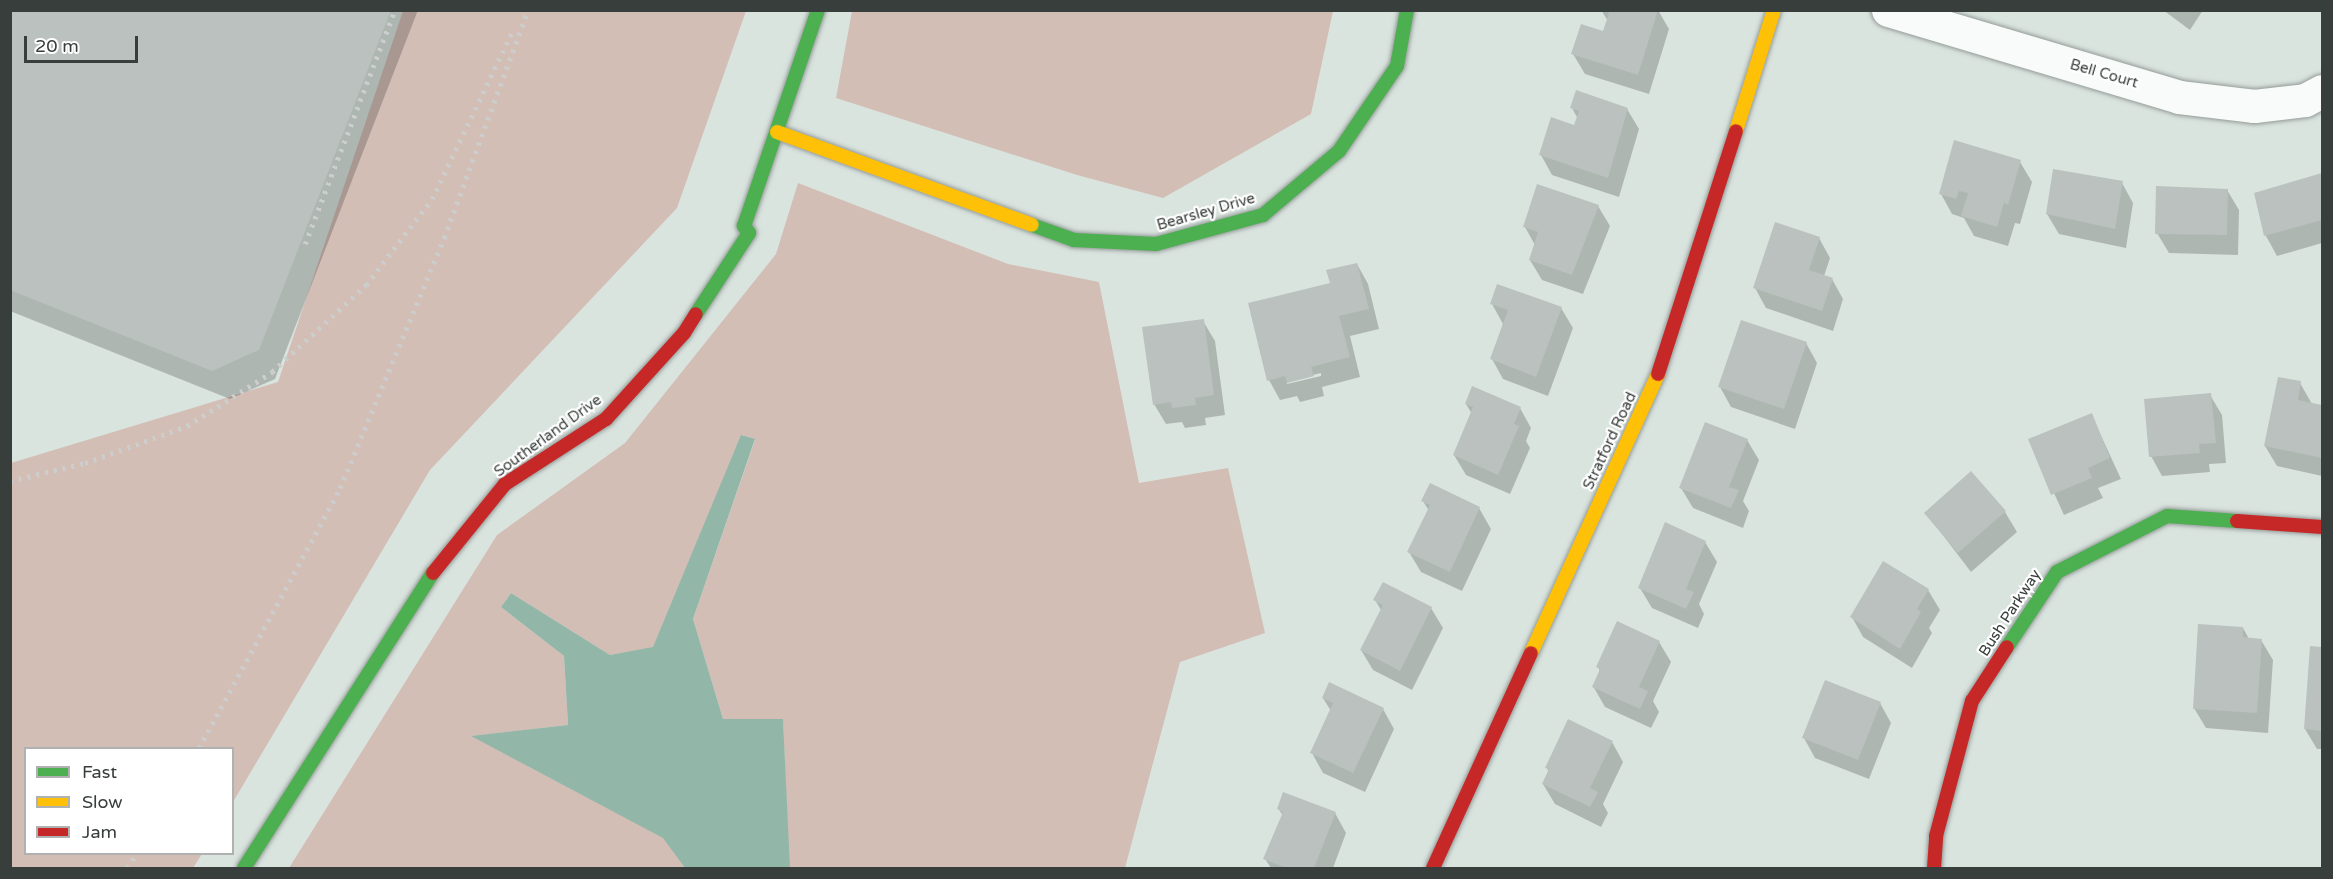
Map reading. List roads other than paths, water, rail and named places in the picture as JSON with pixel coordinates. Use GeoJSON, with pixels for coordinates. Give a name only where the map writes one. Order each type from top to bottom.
{"type":"FeatureCollection","features":[{"type":"Feature","properties":{"kind":"street","name":"Southerland Drive"},"geometry":{"type":"LineString","coordinates":[[244,868],[422,587],[505,484],[606,419],[684,333],[749,233],[744,226],[818,10]]}},
{"type":"Feature","properties":{"kind":"street","name":"Bearsley Drive"},"geometry":{"type":"LineString","coordinates":[[777,132],[1074,240],[1156,244],[1263,215],[1339,151],[1397,66],[1407,10]]}},
{"type":"Feature","properties":{"kind":"street","name":"Stratford Road"},"geometry":{"type":"LineString","coordinates":[[1433,868],[1665,359],[1774,10]]}},
{"type":"Feature","properties":{"kind":"street","name":"Bell Court"},"geometry":{"type":"LineString","coordinates":[[1888,10],[2180,97],[2254,106],[2305,100],[2322,90]]}},
{"type":"Feature","properties":{"kind":"street","name":"Bush Parkway"},"geometry":{"type":"LineString","coordinates":[[1934,868],[1936,836],[1972,701],[2057,572],[2167,516],[2322,527]]}},
{"type":"Feature","properties":{"kind":"railway"},"geometry":{"type":"LineString","coordinates":[[305,244],[395,10]]}},
{"type":"Feature","properties":{"kind":"railway"},"geometry":{"type":"LineString","coordinates":[[200,747],[340,488],[444,238],[528,10]]}},
{"type":"Feature","properties":{"kind":"railway"},"geometry":{"type":"LineString","coordinates":[[10,481],[85,463],[187,426],[272,372],[366,285],[432,199],[512,32]]}},
{"type":"Feature","properties":{"kind":"railway"},"geometry":{"type":"LineString","coordinates":[[127,868],[135,855]]}}]}
